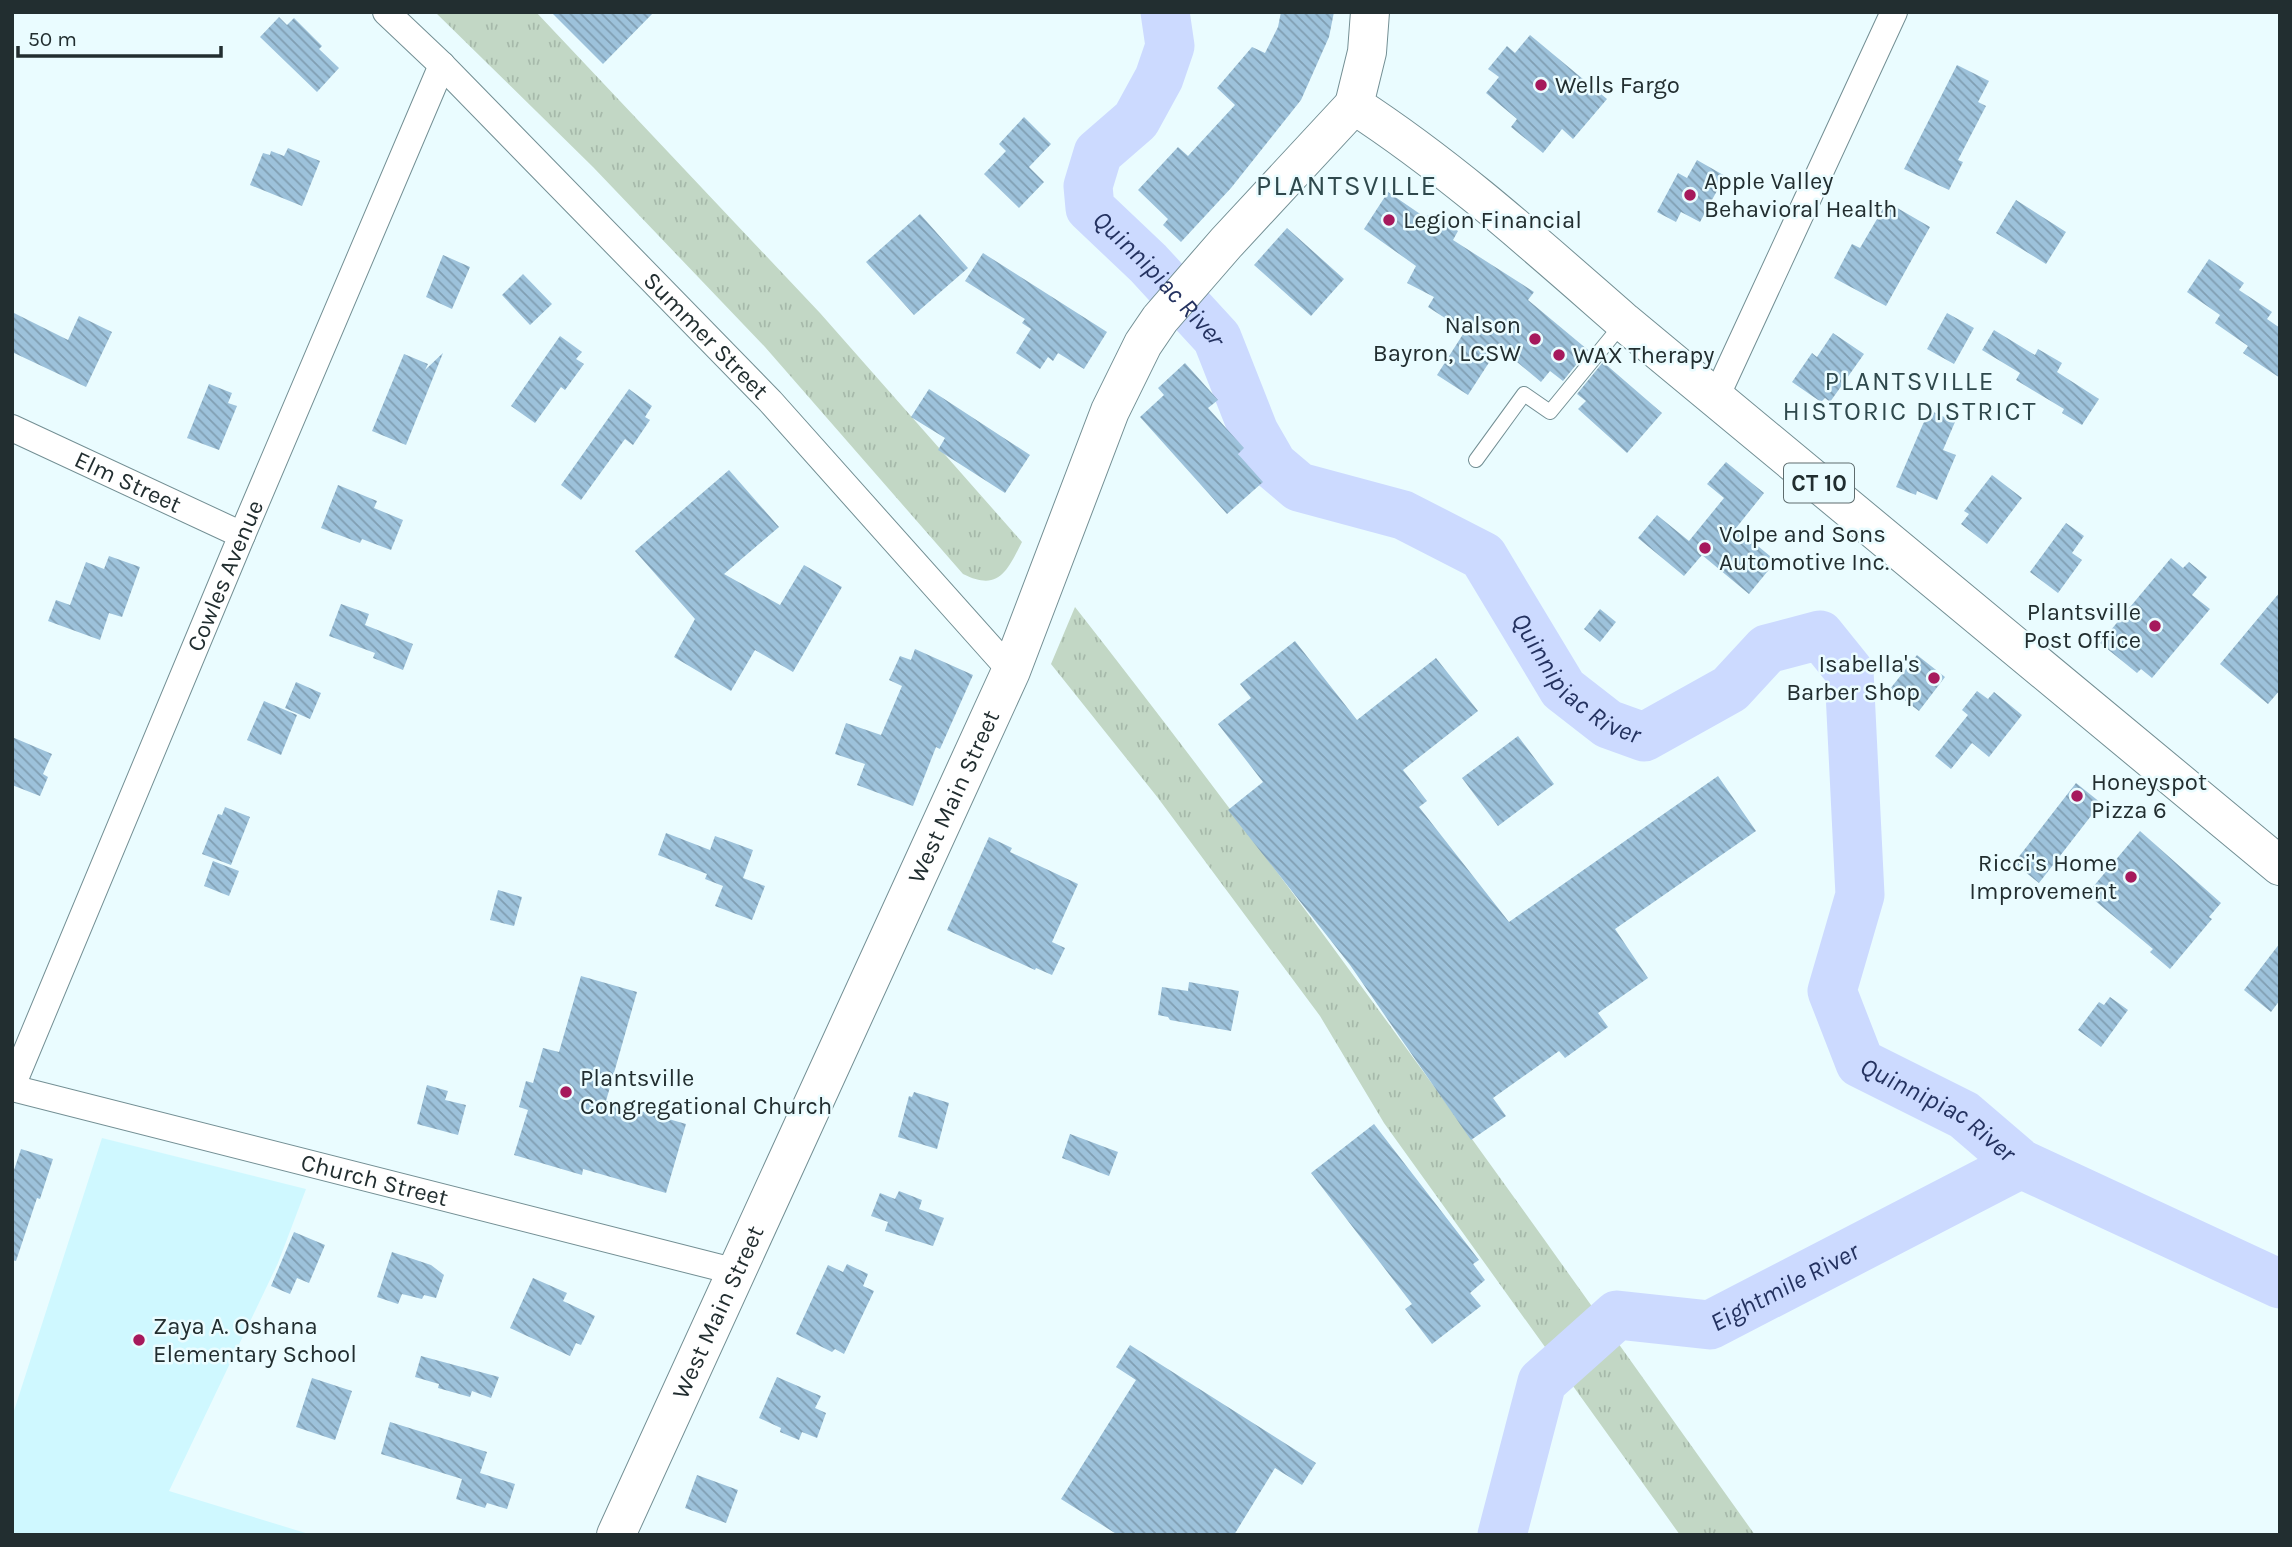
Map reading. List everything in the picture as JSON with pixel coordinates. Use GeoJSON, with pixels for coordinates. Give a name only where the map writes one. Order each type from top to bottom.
{"type":"FeatureCollection","features":[{"type":"Feature","properties":{"kind":"main road"},"geometry":{"type":"LineString","coordinates":[[1354,105],[1367,52],[1370,12]]}},
{"type":"Feature","properties":{"kind":"main road","name":"West Main Street"},"geometry":{"type":"LineString","coordinates":[[616,1535],[1011,671],[1110,411],[1143,344],[1191,282],[1354,105]]}},
{"type":"Feature","properties":{"kind":"main road","name":"CT 10"},"geometry":{"type":"LineString","coordinates":[[1354,105],[1407,139],[1528,238],[1624,322],[2280,866]]}},
{"type":"Feature","properties":{"kind":"street","name":"Summer Street"},"geometry":{"type":"LineString","coordinates":[[386,12],[442,65],[770,401],[1011,671]]}},
{"type":"Feature","properties":{"kind":"street"},"geometry":{"type":"LineString","coordinates":[[1716,397],[1894,12]]}},
{"type":"Feature","properties":{"kind":"street","name":"Cowles Avenue"},"geometry":{"type":"LineString","coordinates":[[12,1087],[442,65]]}},
{"type":"Feature","properties":{"kind":"street","name":"Elm Street"},"geometry":{"type":"LineString","coordinates":[[12,428],[243,535]]}},
{"type":"Feature","properties":{"kind":"street","name":"Church Street"},"geometry":{"type":"LineString","coordinates":[[12,1087],[737,1272]]}},
{"type":"Feature","properties":{"kind":"lane"},"geometry":{"type":"LineString","coordinates":[[1476,460],[1524,394],[1550,412],[1624,322]]}},
{"type":"Feature","properties":{"kind":"shaded area","name":"Zaya A. Oshana Elementary School"},"geometry":{"type":"Polygon","coordinates":[[[102,1138],[306,1189],[278,1263],[169,1491],[312,1535],[12,1535],[12,1417],[102,1138]]]}},
{"type":"Feature","properties":{"kind":"green space"},"geometry":{"type":"Polygon","coordinates":[[[435,12],[536,12],[820,313],[1022,542],[1006,570],[1000,576],[985,581],[963,574],[765,347],[593,167],[435,12]]]}},
{"type":"Feature","properties":{"kind":"green space"},"geometry":{"type":"Polygon","coordinates":[[[1075,607],[1336,951],[1755,1535],[1680,1535],[1384,1123],[1320,1016],[1158,798],[1051,664],[1075,607]]]}},
{"type":"Feature","properties":{"kind":"building"},"geometry":{"type":"Polygon","coordinates":[[[551,12],[654,12],[603,64],[551,12]]]}},
{"type":"Feature","properties":{"kind":"building"},"geometry":{"type":"Polygon","coordinates":[[[1281,12],[1334,12],[1329,37],[1301,100],[1231,188],[1181,242],[1163,225],[1168,219],[1138,190],[1178,147],[1188,156],[1235,105],[1217,88],[1252,47],[1265,53],[1278,27],[1281,12]]]}},
{"type":"Feature","properties":{"kind":"building"},"geometry":{"type":"Polygon","coordinates":[[[279,17],[287,25],[294,18],[322,46],[319,49],[339,68],[317,92],[260,37],[279,17]]]}},
{"type":"Feature","properties":{"kind":"building","name":"Wells Fargo"},"geometry":{"type":"Polygon","coordinates":[[[1530,35],[1607,99],[1573,139],[1562,129],[1543,153],[1511,127],[1517,119],[1486,93],[1499,77],[1488,69],[1507,46],[1515,53],[1530,35]]]}},
{"type":"Feature","properties":{"kind":"building"},"geometry":{"type":"Polygon","coordinates":[[[1957,65],[1989,81],[1978,102],[1986,106],[1958,160],[1963,162],[1949,190],[1904,169],[1957,65]]]}},
{"type":"Feature","properties":{"kind":"building"},"geometry":{"type":"Polygon","coordinates":[[[1024,117],[1051,144],[1029,167],[1044,182],[1019,208],[984,174],[1006,151],[999,144],[1024,117]]]}},
{"type":"Feature","properties":{"kind":"building"},"geometry":{"type":"Polygon","coordinates":[[[288,148],[320,161],[302,206],[250,185],[263,153],[270,155],[271,151],[284,156],[288,148]]]}},
{"type":"Feature","properties":{"kind":"building","name":"Apple Valley Behavioral Health"},"geometry":{"type":"Polygon","coordinates":[[[1697,160],[1725,176],[1700,222],[1681,212],[1676,222],[1657,212],[1678,173],[1687,178],[1697,160]]]}},
{"type":"Feature","properties":{"kind":"building"},"geometry":{"type":"Polygon","coordinates":[[[1388,192],[1426,218],[1428,215],[1458,231],[1453,240],[1534,292],[1528,300],[1588,350],[1563,381],[1550,371],[1541,382],[1499,347],[1468,395],[1437,375],[1465,331],[1428,307],[1434,297],[1407,283],[1416,266],[1364,229],[1388,192]]]}},
{"type":"Feature","properties":{"kind":"building"},"geometry":{"type":"Polygon","coordinates":[[[2016,200],[2066,232],[2046,264],[1996,233],[2016,200]]]}},
{"type":"Feature","properties":{"kind":"building"},"geometry":{"type":"Polygon","coordinates":[[[1887,202],[1930,227],[1886,306],[1834,278],[1852,244],[1860,248],[1887,202]]]}},
{"type":"Feature","properties":{"kind":"building"},"geometry":{"type":"Polygon","coordinates":[[[920,214],[968,268],[914,315],[866,262],[920,214]]]}},
{"type":"Feature","properties":{"kind":"building"},"geometry":{"type":"Polygon","coordinates":[[[1287,228],[1344,279],[1311,316],[1254,265],[1287,228]]]}},
{"type":"Feature","properties":{"kind":"building"},"geometry":{"type":"Polygon","coordinates":[[[983,253],[1107,332],[1084,369],[1058,353],[1053,361],[1048,357],[1040,369],[1016,353],[1031,329],[1022,323],[1025,319],[965,281],[983,253]]]}},
{"type":"Feature","properties":{"kind":"building"},"geometry":{"type":"Polygon","coordinates":[[[443,255],[470,267],[452,309],[426,297],[443,255]]]}},
{"type":"Feature","properties":{"kind":"building"},"geometry":{"type":"Polygon","coordinates":[[[2209,259],[2244,283],[2239,290],[2272,312],[2267,319],[2280,328],[2280,378],[2243,353],[2248,346],[2215,323],[2220,315],[2187,292],[2209,259]]]}},
{"type":"Feature","properties":{"kind":"building"},"geometry":{"type":"Polygon","coordinates":[[[523,274],[552,304],[530,325],[502,295],[523,274]]]}},
{"type":"Feature","properties":{"kind":"building"},"geometry":{"type":"Polygon","coordinates":[[[12,312],[68,340],[79,316],[112,332],[86,387],[12,352],[12,312]]]}},
{"type":"Feature","properties":{"kind":"building"},"geometry":{"type":"Polygon","coordinates":[[[1947,313],[1974,328],[1954,364],[1927,349],[1947,313]]]}},
{"type":"Feature","properties":{"kind":"building"},"geometry":{"type":"Polygon","coordinates":[[[1994,330],[2035,355],[2038,349],[2062,363],[2057,372],[2099,399],[2082,425],[2062,413],[2064,409],[2016,380],[2020,373],[1982,350],[1994,330]]]}},
{"type":"Feature","properties":{"kind":"building"},"geometry":{"type":"Polygon","coordinates":[[[1833,333],[1864,354],[1830,402],[1825,398],[1821,402],[1792,382],[1812,353],[1817,357],[1833,333]]]}},
{"type":"Feature","properties":{"kind":"building"},"geometry":{"type":"Polygon","coordinates":[[[560,336],[582,352],[576,359],[584,364],[565,390],[561,387],[535,423],[511,406],[560,336]]]}},
{"type":"Feature","properties":{"kind":"building"},"geometry":{"type":"Polygon","coordinates":[[[443,353],[406,445],[372,431],[404,354],[428,364],[425,370],[443,353]]]}},
{"type":"Feature","properties":{"kind":"building"},"geometry":{"type":"Polygon","coordinates":[[[1603,362],[1662,413],[1627,453],[1578,409],[1586,401],[1577,394],[1603,362]]]}},
{"type":"Feature","properties":{"kind":"building"},"geometry":{"type":"Polygon","coordinates":[[[1185,363],[1218,400],[1208,408],[1244,448],[1238,454],[1263,482],[1227,514],[1140,417],[1164,395],[1158,388],[1185,363]]]}},
{"type":"Feature","properties":{"kind":"building"},"geometry":{"type":"Polygon","coordinates":[[[209,384],[232,393],[228,403],[237,406],[219,450],[187,438],[209,384]]]}},
{"type":"Feature","properties":{"kind":"building"},"geometry":{"type":"Polygon","coordinates":[[[629,389],[652,406],[645,417],[650,420],[633,445],[625,439],[581,500],[561,485],[629,389]]]}},
{"type":"Feature","properties":{"kind":"building"},"geometry":{"type":"Polygon","coordinates":[[[929,389],[1030,455],[1005,493],[938,450],[945,438],[911,417],[929,389]]]}},
{"type":"Feature","properties":{"kind":"building"},"geometry":{"type":"Polygon","coordinates":[[[1929,410],[1955,422],[1943,450],[1956,455],[1937,500],[1917,491],[1916,495],[1896,487],[1929,410]]]}},
{"type":"Feature","properties":{"kind":"building","name":"Volpe and Sons Automotive Inc."},"geometry":{"type":"Polygon","coordinates":[[[1726,462],[1764,493],[1736,528],[1776,561],[1749,594],[1702,555],[1684,576],[1638,538],[1657,515],[1689,541],[1724,498],[1707,484],[1726,462]]]}},
{"type":"Feature","properties":{"kind":"building"},"geometry":{"type":"Polygon","coordinates":[[[729,470],[779,527],[724,574],[780,605],[804,565],[842,587],[793,672],[755,650],[731,691],[674,657],[695,619],[635,551],[729,470]]]}},
{"type":"Feature","properties":{"kind":"building"},"geometry":{"type":"Polygon","coordinates":[[[1992,475],[2022,498],[1987,544],[1961,524],[1969,514],[1964,511],[1992,475]]]}},
{"type":"Feature","properties":{"kind":"building"},"geometry":{"type":"Polygon","coordinates":[[[338,485],[377,501],[374,508],[403,520],[391,550],[362,539],[360,543],[321,528],[338,485]]]}},
{"type":"Feature","properties":{"kind":"building"},"geometry":{"type":"Polygon","coordinates":[[[2066,523],[2084,536],[2072,553],[2082,560],[2058,593],[2030,572],[2066,523]]]}},
{"type":"Feature","properties":{"kind":"building"},"geometry":{"type":"Polygon","coordinates":[[[109,556],[140,567],[122,617],[109,613],[100,640],[48,621],[56,600],[70,605],[86,562],[104,569],[109,556]]]}},
{"type":"Feature","properties":{"kind":"building","name":"Plantsville Post Office"},"geometry":{"type":"Polygon","coordinates":[[[2171,558],[2183,568],[2189,562],[2207,577],[2192,595],[2210,609],[2152,678],[2141,669],[2137,673],[2100,643],[2171,558]]]}},
{"type":"Feature","properties":{"kind":"building"},"geometry":{"type":"Polygon","coordinates":[[[2280,592],[2280,690],[2268,704],[2220,664],[2280,592]]]}},
{"type":"Feature","properties":{"kind":"building"},"geometry":{"type":"Polygon","coordinates":[[[341,604],[369,614],[365,625],[413,644],[403,670],[373,658],[375,653],[329,636],[341,604]]]}},
{"type":"Feature","properties":{"kind":"building"},"geometry":{"type":"Polygon","coordinates":[[[1600,609],[1616,622],[1600,642],[1584,629],[1600,609]]]}},
{"type":"Feature","properties":{"kind":"building"},"geometry":{"type":"Polygon","coordinates":[[[1295,641],[1357,720],[1436,658],[1478,711],[1403,770],[1427,801],[1419,807],[1509,922],[1718,776],[1756,831],[1615,929],[1648,978],[1598,1013],[1608,1027],[1565,1058],[1559,1051],[1493,1098],[1506,1116],[1471,1140],[1350,965],[1228,810],[1263,782],[1218,724],[1251,698],[1240,684],[1295,641]]]}},
{"type":"Feature","properties":{"kind":"building"},"geometry":{"type":"Polygon","coordinates":[[[915,649],[973,675],[940,749],[936,747],[913,806],[857,785],[865,764],[835,754],[846,723],[881,735],[902,686],[889,680],[900,656],[911,660],[915,649]]]}},
{"type":"Feature","properties":{"kind":"building"},"geometry":{"type":"Polygon","coordinates":[[[1917,655],[1945,677],[1919,711],[1890,689],[1917,655]]]}},
{"type":"Feature","properties":{"kind":"building"},"geometry":{"type":"Polygon","coordinates":[[[296,682],[321,693],[310,719],[285,708],[296,682]]]}},
{"type":"Feature","properties":{"kind":"building"},"geometry":{"type":"Polygon","coordinates":[[[1977,691],[1988,699],[1994,692],[2022,715],[1989,757],[1972,743],[1951,769],[1935,756],[1968,715],[1962,710],[1977,691]]]}},
{"type":"Feature","properties":{"kind":"building"},"geometry":{"type":"Polygon","coordinates":[[[264,701],[297,715],[281,755],[247,740],[264,701]]]}},
{"type":"Feature","properties":{"kind":"building"},"geometry":{"type":"Polygon","coordinates":[[[1518,736],[1554,784],[1498,826],[1462,778],[1518,736]]]}},
{"type":"Feature","properties":{"kind":"building"},"geometry":{"type":"Polygon","coordinates":[[[12,737],[52,754],[43,774],[48,777],[40,796],[12,785],[12,737]]]}},
{"type":"Feature","properties":{"kind":"building"},"geometry":{"type":"Polygon","coordinates":[[[2076,783],[2101,803],[2039,883],[2014,863],[2076,783]]]}},
{"type":"Feature","properties":{"kind":"building"},"geometry":{"type":"Polygon","coordinates":[[[225,807],[250,817],[231,865],[202,854],[218,814],[222,815],[225,807]]]}},
{"type":"Feature","properties":{"kind":"building"},"geometry":{"type":"Polygon","coordinates":[[[2140,831],[2221,903],[2209,917],[2212,919],[2170,969],[2150,952],[2153,949],[2087,894],[2140,831]]]}},
{"type":"Feature","properties":{"kind":"building"},"geometry":{"type":"Polygon","coordinates":[[[666,833],[710,850],[715,836],[753,850],[743,878],[765,886],[752,920],[715,906],[723,886],[705,879],[707,874],[658,855],[666,833]]]}},
{"type":"Feature","properties":{"kind":"building"},"geometry":{"type":"Polygon","coordinates":[[[989,837],[1012,848],[1010,852],[1078,884],[1052,942],[1065,948],[1052,975],[1036,968],[1035,970],[947,930],[989,837]]]}},
{"type":"Feature","properties":{"kind":"building"},"geometry":{"type":"Polygon","coordinates":[[[213,861],[239,871],[229,896],[204,886],[213,861]]]}},
{"type":"Feature","properties":{"kind":"building"},"geometry":{"type":"Polygon","coordinates":[[[498,890],[522,897],[514,926],[490,920],[498,890]]]}},
{"type":"Feature","properties":{"kind":"building"},"geometry":{"type":"Polygon","coordinates":[[[2280,943],[2280,1000],[2271,1012],[2244,990],[2280,943]]]}},
{"type":"Feature","properties":{"kind":"building","name":"Plantsville Congregational Church"},"geometry":{"type":"Polygon","coordinates":[[[581,976],[637,992],[606,1101],[686,1124],[666,1193],[583,1169],[582,1175],[514,1155],[528,1110],[519,1107],[526,1081],[533,1083],[543,1048],[559,1052],[581,976]]]}},
{"type":"Feature","properties":{"kind":"building"},"geometry":{"type":"Polygon","coordinates":[[[1189,982],[1239,991],[1231,1031],[1170,1020],[1158,1015],[1162,987],[1188,991],[1189,982]]]}},
{"type":"Feature","properties":{"kind":"building"},"geometry":{"type":"Polygon","coordinates":[[[2110,997],[2128,1010],[2101,1047],[2078,1030],[2099,1002],[2104,1005],[2110,997]]]}},
{"type":"Feature","properties":{"kind":"building"},"geometry":{"type":"Polygon","coordinates":[[[427,1085],[448,1091],[445,1100],[466,1105],[458,1135],[417,1124],[427,1085]]]}},
{"type":"Feature","properties":{"kind":"building"},"geometry":{"type":"Polygon","coordinates":[[[914,1092],[949,1103],[937,1149],[898,1137],[909,1096],[912,1097],[914,1092]]]}},
{"type":"Feature","properties":{"kind":"building"},"geometry":{"type":"Polygon","coordinates":[[[1374,1124],[1479,1260],[1473,1264],[1485,1280],[1470,1293],[1481,1306],[1432,1344],[1405,1309],[1412,1304],[1311,1173],[1374,1124]]]}},
{"type":"Feature","properties":{"kind":"building"},"geometry":{"type":"Polygon","coordinates":[[[1070,1134],[1118,1152],[1109,1176],[1062,1158],[1070,1134]]]}},
{"type":"Feature","properties":{"kind":"building"},"geometry":{"type":"Polygon","coordinates":[[[21,1149],[53,1159],[16,1261],[12,1260],[12,1176],[21,1149]]]}},
{"type":"Feature","properties":{"kind":"building"},"geometry":{"type":"Polygon","coordinates":[[[899,1191],[922,1200],[919,1209],[944,1218],[933,1246],[885,1231],[888,1222],[871,1216],[880,1193],[895,1199],[899,1191]]]}},
{"type":"Feature","properties":{"kind":"building"},"geometry":{"type":"Polygon","coordinates":[[[294,1232],[325,1245],[309,1283],[297,1278],[290,1294],[271,1286],[294,1232]]]}},
{"type":"Feature","properties":{"kind":"building"},"geometry":{"type":"Polygon","coordinates":[[[392,1252],[431,1265],[444,1275],[436,1298],[424,1295],[422,1299],[402,1294],[398,1304],[377,1297],[392,1252]]]}},
{"type":"Feature","properties":{"kind":"building"},"geometry":{"type":"Polygon","coordinates":[[[847,1264],[868,1274],[863,1286],[874,1291],[844,1354],[835,1349],[832,1352],[796,1334],[828,1265],[843,1272],[847,1264]]]}},
{"type":"Feature","properties":{"kind":"building"},"geometry":{"type":"Polygon","coordinates":[[[533,1278],[567,1293],[563,1301],[595,1316],[581,1345],[576,1343],[570,1356],[510,1328],[533,1278]]]}},
{"type":"Feature","properties":{"kind":"building"},"geometry":{"type":"Polygon","coordinates":[[[1130,1345],[1316,1463],[1302,1485],[1275,1468],[1234,1535],[1118,1535],[1061,1499],[1136,1380],[1116,1367],[1130,1345]]]}},
{"type":"Feature","properties":{"kind":"building"},"geometry":{"type":"Polygon","coordinates":[[[421,1356],[499,1377],[491,1398],[472,1391],[470,1397],[438,1388],[439,1384],[415,1377],[421,1356]]]}},
{"type":"Feature","properties":{"kind":"building"},"geometry":{"type":"Polygon","coordinates":[[[777,1377],[821,1396],[815,1408],[826,1413],[817,1438],[802,1432],[799,1440],[780,1432],[781,1428],[759,1418],[777,1377]]]}},
{"type":"Feature","properties":{"kind":"building"},"geometry":{"type":"Polygon","coordinates":[[[312,1378],[352,1391],[335,1440],[296,1427],[312,1378]]]}},
{"type":"Feature","properties":{"kind":"building"},"geometry":{"type":"Polygon","coordinates":[[[390,1422],[487,1452],[480,1473],[515,1484],[507,1509],[487,1503],[485,1508],[456,1499],[462,1479],[381,1454],[390,1422]]]}},
{"type":"Feature","properties":{"kind":"building"},"geometry":{"type":"Polygon","coordinates":[[[697,1475],[738,1490],[726,1523],[685,1508],[697,1475]]]}},
{"type":"Feature","properties":{"kind":"waterway","name":"Quinnipiac River"},"geometry":{"type":"LineString","coordinates":[[1165,12],[1170,46],[1159,78],[1136,120],[1098,153],[1088,186],[1090,208],[1148,263],[1217,338],[1254,432],[1273,465],[1299,487],[1403,515],[1483,556],[1563,689],[1608,724],[1644,737],[1730,689],[1767,649],[1820,635],[1849,671],[1860,895],[1832,991],[1860,1063],[1964,1115],[2021,1164],[2280,1284]]}},
{"type":"Feature","properties":{"kind":"waterway","name":"Eightmile River"},"geometry":{"type":"LineString","coordinates":[[1502,1535],[1542,1382],[1617,1315],[1710,1325],[2021,1164]]}},
{"type":"Feature","properties":{"kind":"place","name":"Wells Fargo"},"geometry":{"type":"Point","coordinates":[1541,85]}},
{"type":"Feature","properties":{"kind":"place","name":"Apple Valley Behavioral Health"},"geometry":{"type":"Point","coordinates":[1690,195]}},
{"type":"Feature","properties":{"kind":"place","name":"Legion Financial"},"geometry":{"type":"Point","coordinates":[1389,220]}},
{"type":"Feature","properties":{"kind":"place","name":"Nalson Bayron, LCSW"},"geometry":{"type":"Point","coordinates":[1535,339]}},
{"type":"Feature","properties":{"kind":"place","name":"WAX Therapy"},"geometry":{"type":"Point","coordinates":[1559,355]}},
{"type":"Feature","properties":{"kind":"place","name":"Volpe and Sons Automotive Inc."},"geometry":{"type":"Point","coordinates":[1705,548]}},
{"type":"Feature","properties":{"kind":"place","name":"Plantsville Post Office"},"geometry":{"type":"Point","coordinates":[2155,626]}},
{"type":"Feature","properties":{"kind":"place","name":"Isabella's Barber Shop"},"geometry":{"type":"Point","coordinates":[1934,678]}},
{"type":"Feature","properties":{"kind":"place","name":"Honeyspot Pizza 6"},"geometry":{"type":"Point","coordinates":[2077,796]}},
{"type":"Feature","properties":{"kind":"place","name":"Ricci's Home Improvement"},"geometry":{"type":"Point","coordinates":[2131,877]}},
{"type":"Feature","properties":{"kind":"place","name":"Plantsville Congregational Church"},"geometry":{"type":"Point","coordinates":[566,1092]}},
{"type":"Feature","properties":{"kind":"place","name":"Zaya A. Oshana Elementary School"},"geometry":{"type":"Point","coordinates":[139,1340]}},
{"type":"Feature","properties":{"kind":"district","name":"PLANTSVILLE"},"geometry":{"type":"Point","coordinates":[1347,185]}},
{"type":"Feature","properties":{"kind":"district","name":"PLANTSVILLE HISTORIC DISTRICT"},"geometry":{"type":"Point","coordinates":[1910,396]}}]}
